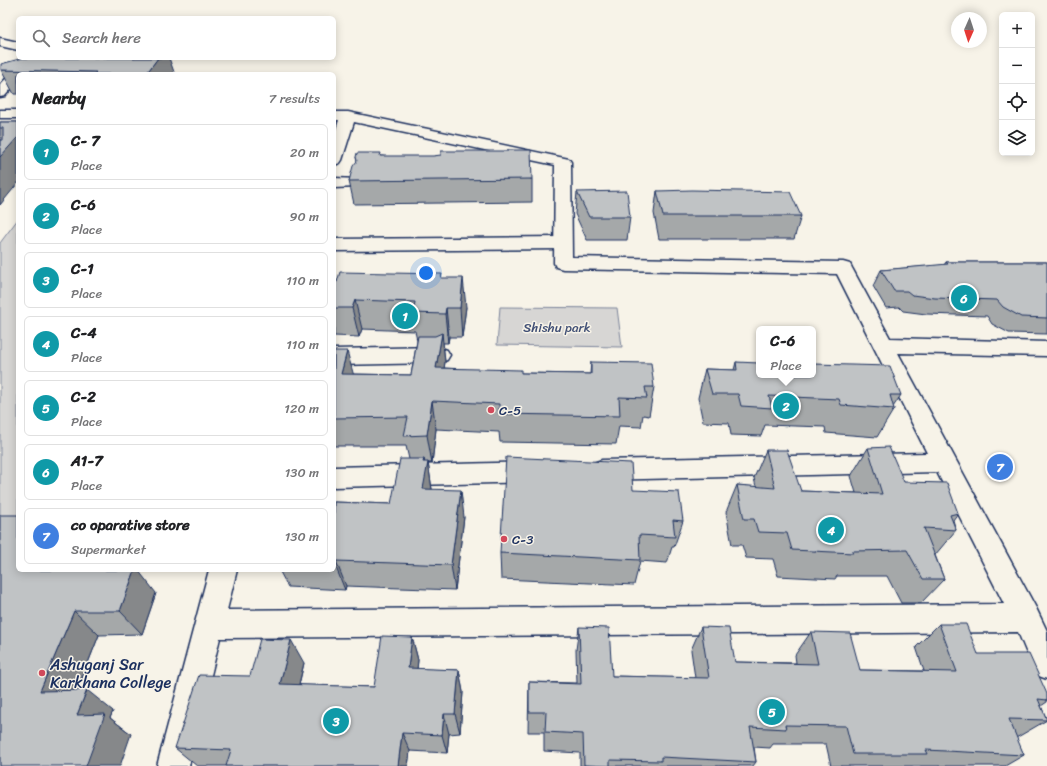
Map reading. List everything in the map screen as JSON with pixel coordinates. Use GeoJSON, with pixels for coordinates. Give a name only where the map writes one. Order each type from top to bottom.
{"type":"FeatureCollection","features":[{"type":"Feature","properties":{"kind":"street"},"geometry":{"type":"LineString","coordinates":[[0,42],[16,46]]}},
{"type":"Feature","properties":{"kind":"street"},"geometry":{"type":"LineString","coordinates":[[0,72],[20,72],[30,60]]}},
{"type":"Feature","properties":{"kind":"street"},"geometry":{"type":"LineString","coordinates":[[0,93],[16,76]]}},
{"type":"Feature","properties":{"kind":"street"},"geometry":{"type":"LineString","coordinates":[[0,114],[16,114]]}},
{"type":"Feature","properties":{"kind":"street"},"geometry":{"type":"LineString","coordinates":[[336,147],[341,116],[563,162],[562,263],[843,268],[943,462],[1026,618],[1047,664]]}},
{"type":"Feature","properties":{"kind":"street"},"geometry":{"type":"LineString","coordinates":[[336,183],[352,183]]}},
{"type":"Feature","properties":{"kind":"street"},"geometry":{"type":"LineString","coordinates":[[336,245],[562,243]]}},
{"type":"Feature","properties":{"kind":"street"},"geometry":{"type":"LineString","coordinates":[[882,345],[1047,349]]}},
{"type":"Feature","properties":{"kind":"street"},"geometry":{"type":"LineString","coordinates":[[336,357],[438,355]]}},
{"type":"Feature","properties":{"kind":"street"},"geometry":{"type":"LineString","coordinates":[[579,471],[943,462]]}},
{"type":"Feature","properties":{"kind":"street"},"geometry":{"type":"LineString","coordinates":[[336,477],[555,471]]}},
{"type":"Feature","properties":{"kind":"street"},"geometry":{"type":"LineString","coordinates":[[173,766],[223,572]]}},
{"type":"Feature","properties":{"kind":"street"},"geometry":{"type":"LineString","coordinates":[[210,624],[1026,618]]}},
{"type":"Feature","properties":{"kind":"green space"},"geometry":{"type":"Polygon","coordinates":[[[16,222],[16,529],[0,529],[0,243],[16,222]]]}},
{"type":"Feature","properties":{"kind":"green space","name":"Shishu park"},"geometry":{"type":"Polygon","coordinates":[[[500,307],[617,308],[622,347],[497,345],[500,307]]]}},
{"type":"Feature","properties":{"kind":"building"},"geometry":{"type":"Polygon","coordinates":[[[16,60],[156,60],[148,72],[1,70],[1,64],[16,60]]]}},
{"type":"Feature","properties":{"kind":"building"},"geometry":{"type":"Polygon","coordinates":[[[0,122],[16,122],[16,139],[0,157],[0,140],[3,140],[3,128],[0,128],[0,122]]]}},
{"type":"Feature","properties":{"kind":"building"},"geometry":{"type":"Polygon","coordinates":[[[531,150],[532,179],[349,181],[353,166],[357,161],[357,153],[381,153],[380,156],[433,156],[441,155],[441,151],[531,150]]]}},
{"type":"Feature","properties":{"kind":"building"},"geometry":{"type":"Polygon","coordinates":[[[692,190],[790,192],[801,216],[663,216],[657,191],[692,190]]]}},
{"type":"Feature","properties":{"kind":"building"},"geometry":{"type":"Polygon","coordinates":[[[627,191],[630,217],[589,217],[577,192],[627,191]]]}},
{"type":"Feature","properties":{"kind":"building"},"geometry":{"type":"Polygon","coordinates":[[[946,262],[1047,262],[1047,318],[1021,317],[1003,307],[997,300],[935,298],[912,295],[907,291],[894,291],[881,270],[948,264],[946,262]]]}},
{"type":"Feature","properties":{"kind":"building"},"geometry":{"type":"Polygon","coordinates":[[[340,272],[442,274],[441,278],[463,278],[460,308],[446,308],[445,314],[413,313],[415,302],[355,300],[352,308],[336,308],[337,282],[340,272]]]}},
{"type":"Feature","properties":{"kind":"building"},"geometry":{"type":"Polygon","coordinates":[[[442,333],[436,368],[521,370],[521,373],[591,374],[591,362],[651,363],[654,387],[645,387],[647,398],[619,397],[620,416],[499,414],[499,404],[432,401],[427,435],[404,436],[408,417],[336,418],[336,351],[347,351],[341,374],[411,375],[418,336],[435,336],[442,333]]]}},
{"type":"Feature","properties":{"kind":"building"},"geometry":{"type":"Polygon","coordinates":[[[736,362],[756,363],[756,378],[816,378],[816,364],[890,366],[901,395],[890,395],[894,409],[841,405],[839,399],[769,396],[772,408],[741,406],[738,394],[712,394],[705,369],[737,370],[736,362]]]}},
{"type":"Feature","properties":{"kind":"building"},"geometry":{"type":"Polygon","coordinates":[[[889,447],[904,482],[947,483],[958,513],[950,515],[956,530],[924,528],[944,579],[923,579],[907,550],[852,551],[853,553],[792,550],[787,533],[758,532],[754,519],[744,519],[737,485],[775,488],[766,450],[787,450],[801,491],[882,494],[868,448],[889,447]]]}},
{"type":"Feature","properties":{"kind":"building"},"geometry":{"type":"Polygon","coordinates":[[[506,457],[631,463],[633,490],[679,492],[683,521],[673,520],[675,537],[639,535],[640,560],[500,553],[506,457]]]}},
{"type":"Feature","properties":{"kind":"building"},"geometry":{"type":"Polygon","coordinates":[[[400,459],[424,459],[423,462],[428,462],[423,489],[461,490],[451,565],[336,561],[336,502],[391,504],[400,459]]]}},
{"type":"Feature","properties":{"kind":"building","name":"Ashuganj Sar Karkhana College"},"geometry":{"type":"Polygon","coordinates":[[[0,515],[16,515],[16,572],[134,572],[120,611],[74,611],[40,691],[87,690],[77,715],[105,714],[86,766],[0,766],[0,515]]]}},
{"type":"Feature","properties":{"kind":"building"},"geometry":{"type":"Polygon","coordinates":[[[939,624],[966,624],[978,654],[1029,654],[1047,694],[1047,700],[1038,699],[1047,720],[1009,719],[1024,755],[926,750],[928,754],[853,754],[846,726],[785,725],[786,729],[750,727],[756,762],[661,757],[661,761],[610,760],[610,766],[584,765],[583,734],[545,732],[546,712],[529,712],[529,682],[581,684],[579,627],[609,628],[612,676],[709,678],[701,627],[729,628],[735,662],[818,664],[811,632],[850,633],[860,670],[957,672],[939,624]]]}},
{"type":"Feature","properties":{"kind":"building"},"geometry":{"type":"Polygon","coordinates":[[[382,636],[412,637],[408,668],[459,670],[455,714],[444,714],[442,735],[402,733],[398,766],[226,766],[231,750],[175,748],[199,675],[250,676],[260,639],[291,640],[280,684],[374,687],[382,636]]]}},
{"type":"Feature","properties":{"kind":"place","name":"A1-7"},"geometry":{"type":"Point","coordinates":[964,298]}},
{"type":"Feature","properties":{"kind":"place","name":"C- 7"},"geometry":{"type":"Point","coordinates":[405,316]}},
{"type":"Feature","properties":{"kind":"place","name":"C-6"},"geometry":{"type":"Point","coordinates":[786,406]}},
{"type":"Feature","properties":{"kind":"place","name":"C-5"},"geometry":{"type":"Point","coordinates":[491,410]}},
{"type":"Feature","properties":{"kind":"place","name":"co oparative store"},"geometry":{"type":"Point","coordinates":[1000,467]}},
{"type":"Feature","properties":{"kind":"place","name":"C-4"},"geometry":{"type":"Point","coordinates":[831,530]}},
{"type":"Feature","properties":{"kind":"place","name":"C-3"},"geometry":{"type":"Point","coordinates":[504,539]}},
{"type":"Feature","properties":{"kind":"place","name":"Ashuganj Sar Karkhana College"},"geometry":{"type":"Point","coordinates":[42,673]}},
{"type":"Feature","properties":{"kind":"place","name":"C-2"},"geometry":{"type":"Point","coordinates":[772,712]}},
{"type":"Feature","properties":{"kind":"place","name":"C-1"},"geometry":{"type":"Point","coordinates":[336,721]}}]}
